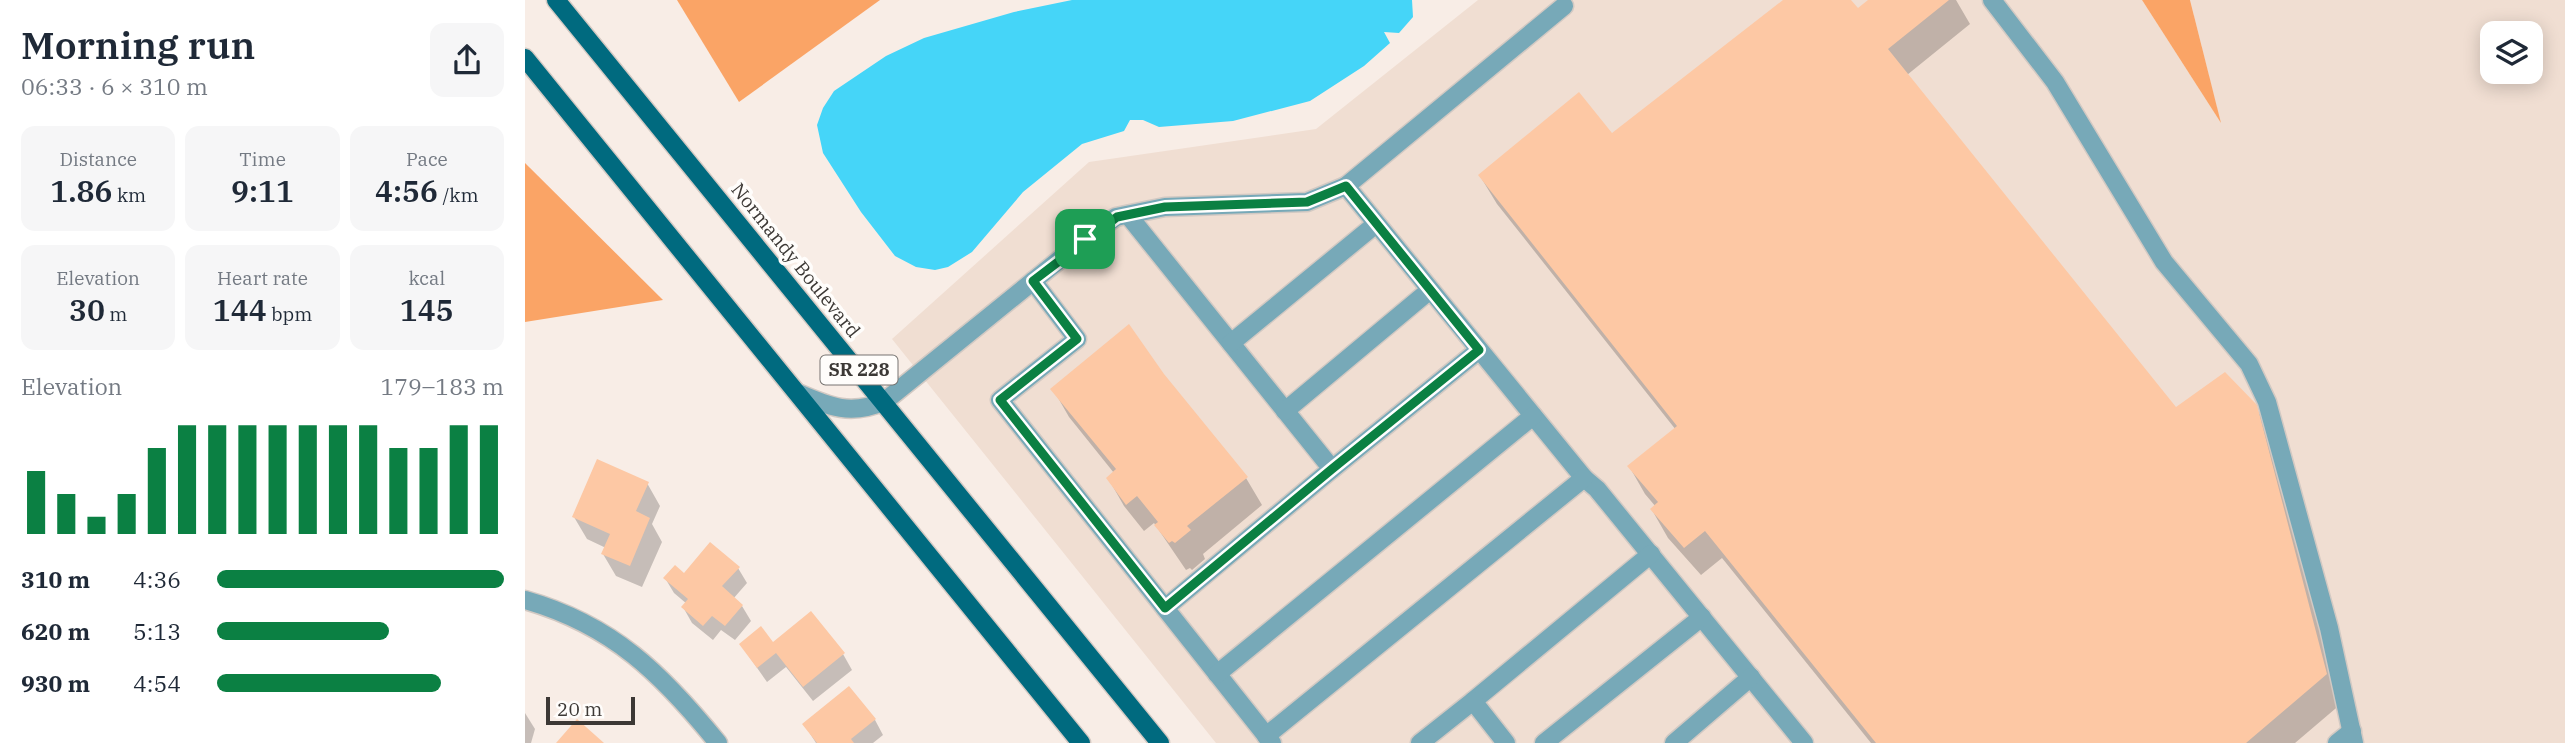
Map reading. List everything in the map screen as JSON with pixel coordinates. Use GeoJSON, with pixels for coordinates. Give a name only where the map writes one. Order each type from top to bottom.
{"type":"FeatureCollection","features":[{"type":"Feature","properties":{"kind":"main road","name":"Normandy Boulevard"},"geometry":{"type":"LineString","coordinates":[[556,0],[885,401],[1160,743]]}},
{"type":"Feature","properties":{"kind":"main road","name":"SR 228"},"geometry":{"type":"LineString","coordinates":[[525,58],[1081,743]]}},
{"type":"Feature","properties":{"kind":"street"},"geometry":{"type":"LineString","coordinates":[[1993,0],[2055,82],[2164,262],[2249,364],[2267,402],[2329,628],[2353,737],[2337,743]]}},
{"type":"Feature","properties":{"kind":"street"},"geometry":{"type":"LineString","coordinates":[[798,393],[842,409],[866,409],[885,401],[1117,217],[1165,207],[1307,202],[1346,186],[1564,6]]}},
{"type":"Feature","properties":{"kind":"street"},"geometry":{"type":"LineString","coordinates":[[1346,186],[1584,478],[1597,489],[1651,554],[1803,743]]}},
{"type":"Feature","properties":{"kind":"street"},"geometry":{"type":"LineString","coordinates":[[1128,215],[1332,469]]}},
{"type":"Feature","properties":{"kind":"street"},"geometry":{"type":"LineString","coordinates":[[1231,343],[1376,224]]}},
{"type":"Feature","properties":{"kind":"street"},"geometry":{"type":"LineString","coordinates":[[1033,281],[1077,339],[1000,400],[1269,739],[1584,478]]}},
{"type":"Feature","properties":{"kind":"street"},"geometry":{"type":"LineString","coordinates":[[1285,411],[1430,290]]}},
{"type":"Feature","properties":{"kind":"street"},"geometry":{"type":"LineString","coordinates":[[1165,608],[1479,350]]}},
{"type":"Feature","properties":{"kind":"street"},"geometry":{"type":"LineString","coordinates":[[1217,674],[1533,416]]}},
{"type":"Feature","properties":{"kind":"street"},"geometry":{"type":"LineString","coordinates":[[1420,743],[1651,554]]}},
{"type":"Feature","properties":{"kind":"street"},"geometry":{"type":"LineString","coordinates":[[525,600],[576,618],[614,639],[654,670],[680,696],[718,743]]}},
{"type":"Feature","properties":{"kind":"street"},"geometry":{"type":"LineString","coordinates":[[1544,743],[1702,617]]}},
{"type":"Feature","properties":{"kind":"street"},"geometry":{"type":"LineString","coordinates":[[1674,743],[1751,677]]}},
{"type":"Feature","properties":{"kind":"street"},"geometry":{"type":"LineString","coordinates":[[1473,701],[1506,743]]}},
{"type":"Feature","properties":{"kind":"shaded area"},"geometry":{"type":"Polygon","coordinates":[[[677,0],[880,0],[739,102],[677,0]]]}},
{"type":"Feature","properties":{"kind":"shaded area"},"geometry":{"type":"Polygon","coordinates":[[[1478,0],[2142,0],[2220,121],[2190,0],[2565,0],[2565,743],[1216,743],[892,339],[1089,162],[1316,129],[1478,0]]]}},
{"type":"Feature","properties":{"kind":"shaded area"},"geometry":{"type":"Polygon","coordinates":[[[2142,0],[2190,0],[2221,123],[2142,0]]]}},
{"type":"Feature","properties":{"kind":"shaded area"},"geometry":{"type":"Polygon","coordinates":[[[525,163],[663,300],[525,322],[525,163]]]}},
{"type":"Feature","properties":{"kind":"water"},"geometry":{"type":"Polygon","coordinates":[[[1072,0],[1412,0],[1413,17],[1399,33],[1384,32],[1390,43],[1364,66],[1310,101],[1233,121],[1159,127],[1143,120],[1130,120],[1124,131],[1082,144],[1023,192],[972,252],[948,267],[935,270],[916,267],[895,256],[861,212],[823,153],[817,125],[823,108],[834,91],[886,56],[924,38],[1014,12],[1072,0]]]}},
{"type":"Feature","properties":{"kind":"building"},"geometry":{"type":"Polygon","coordinates":[[[1783,0],[1851,0],[1858,8],[1868,0],[1949,0],[1888,49],[2176,407],[2225,372],[2257,405],[2327,674],[2246,743],[1876,743],[1705,531],[1684,548],[1650,509],[1658,502],[1627,466],[1677,426],[1478,175],[1579,92],[1612,133],[1783,0]]]}},
{"type":"Feature","properties":{"kind":"building"},"geometry":{"type":"Polygon","coordinates":[[[1129,324],[1164,374],[1248,477],[1187,526],[1191,530],[1175,543],[1169,543],[1154,525],[1158,522],[1137,496],[1126,505],[1106,478],[1116,469],[1050,389],[1129,324]]]}},
{"type":"Feature","properties":{"kind":"building"},"geometry":{"type":"Polygon","coordinates":[[[597,459],[649,482],[636,511],[650,518],[630,566],[601,554],[610,534],[572,517],[597,459]]]}},
{"type":"Feature","properties":{"kind":"building"},"geometry":{"type":"Polygon","coordinates":[[[710,542],[740,567],[722,586],[743,605],[725,626],[712,616],[703,626],[681,607],[688,599],[663,578],[675,565],[684,573],[710,542]]]}},
{"type":"Feature","properties":{"kind":"building"},"geometry":{"type":"Polygon","coordinates":[[[811,611],[845,653],[803,687],[776,653],[757,668],[739,644],[761,626],[773,642],[811,611]]]}},
{"type":"Feature","properties":{"kind":"building"},"geometry":{"type":"Polygon","coordinates":[[[849,686],[876,719],[851,739],[854,743],[817,743],[802,724],[849,686]]]}},
{"type":"Feature","properties":{"kind":"building"},"geometry":{"type":"Polygon","coordinates":[[[577,719],[604,743],[556,743],[577,719]]]}},
{"type":"Feature","properties":{"kind":"route"},"geometry":{"type":"LineString","coordinates":[[1346,186],[1479,350],[1165,608],[1000,400],[1077,339],[1033,281],[1085,239],[1117,217],[1165,207],[1307,202],[1346,186]]}}]}
